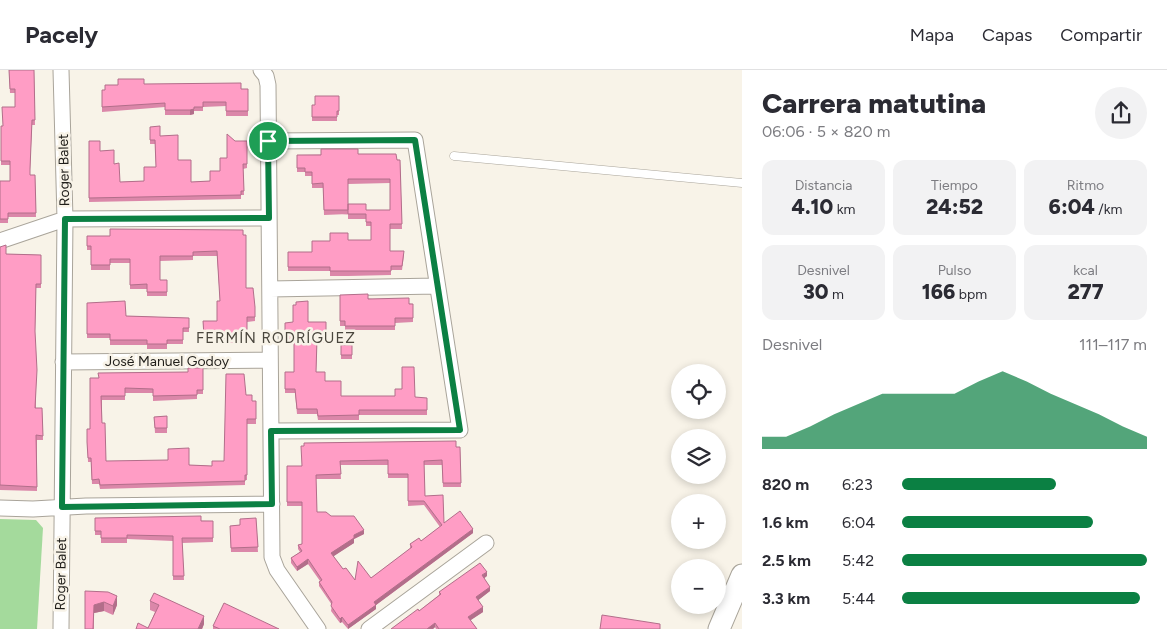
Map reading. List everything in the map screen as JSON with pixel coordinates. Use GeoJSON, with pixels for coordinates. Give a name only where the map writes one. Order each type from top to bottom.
{"type":"FeatureCollection","features":[{"type":"Feature","properties":{"kind":"street","name":"Roger Balet"},"geometry":{"type":"LineString","coordinates":[[61,70],[65,219],[61,629]]}},
{"type":"Feature","properties":{"kind":"street"},"geometry":{"type":"LineString","coordinates":[[261,70],[266,76],[268,85],[273,561],[318,629]]}},
{"type":"Feature","properties":{"kind":"street"},"geometry":{"type":"LineString","coordinates":[[268,141],[415,140],[460,430],[271,431]]}},
{"type":"Feature","properties":{"kind":"street"},"geometry":{"type":"LineString","coordinates":[[0,241],[65,219],[269,218]]}},
{"type":"Feature","properties":{"kind":"street"},"geometry":{"type":"LineString","coordinates":[[270,289],[437,286]]}},
{"type":"Feature","properties":{"kind":"street","name":"José Manuel Godoy"},"geometry":{"type":"LineString","coordinates":[[63,362],[270,360]]}},
{"type":"Feature","properties":{"kind":"street"},"geometry":{"type":"LineString","coordinates":[[0,508],[272,504]]}},
{"type":"Feature","properties":{"kind":"street"},"geometry":{"type":"LineString","coordinates":[[369,629],[486,543]]}},
{"type":"Feature","properties":{"kind":"street"},"geometry":{"type":"LineString","coordinates":[[719,629],[742,575]]}},
{"type":"Feature","properties":{"kind":"lane"},"geometry":{"type":"LineString","coordinates":[[454,156],[742,183]]}},
{"type":"Feature","properties":{"kind":"green space"},"geometry":{"type":"Polygon","coordinates":[[[0,519],[36,520],[43,528],[37,629],[0,629],[0,519]]]}},
{"type":"Feature","properties":{"kind":"building"},"geometry":{"type":"Polygon","coordinates":[[[9,70],[34,70],[35,120],[32,120],[30,175],[35,175],[36,213],[8,213],[8,219],[0,219],[0,181],[10,181],[10,161],[1,161],[2,107],[15,107],[15,89],[10,89],[9,70]]]}},
{"type":"Feature","properties":{"kind":"building"},"geometry":{"type":"Polygon","coordinates":[[[118,79],[144,79],[144,84],[241,83],[241,89],[248,89],[248,111],[226,111],[226,102],[203,102],[203,107],[194,107],[194,109],[190,110],[165,110],[165,103],[102,107],[102,90],[105,90],[105,85],[118,85],[118,79]]]}},
{"type":"Feature","properties":{"kind":"building"},"geometry":{"type":"Polygon","coordinates":[[[315,96],[339,96],[337,117],[312,117],[312,105],[315,105],[315,96]]]}},
{"type":"Feature","properties":{"kind":"building"},"geometry":{"type":"Polygon","coordinates":[[[160,126],[160,136],[178,135],[178,160],[191,160],[191,182],[210,181],[210,171],[220,171],[220,158],[227,158],[227,134],[235,141],[247,141],[247,164],[243,164],[244,191],[241,191],[241,195],[89,198],[89,141],[100,141],[100,151],[114,150],[114,164],[119,163],[120,182],[144,181],[144,167],[156,167],[155,140],[150,140],[150,127],[160,126]]]}},
{"type":"Feature","properties":{"kind":"building"},"geometry":{"type":"Polygon","coordinates":[[[321,149],[358,149],[358,154],[396,154],[397,160],[400,160],[402,224],[390,224],[390,251],[404,251],[402,266],[391,266],[391,271],[330,271],[330,267],[288,267],[288,252],[312,252],[312,241],[330,241],[330,233],[348,233],[348,240],[371,240],[371,222],[366,222],[366,214],[348,214],[348,210],[324,210],[323,183],[312,184],[312,172],[305,172],[305,168],[297,168],[297,155],[321,155],[321,149]],[[348,179],[348,204],[366,204],[366,210],[390,210],[390,179],[348,179]]]}},
{"type":"Feature","properties":{"kind":"building"},"geometry":{"type":"Polygon","coordinates":[[[110,229],[243,230],[243,235],[246,235],[246,288],[253,288],[255,307],[255,317],[247,317],[247,334],[244,334],[244,337],[220,339],[207,339],[207,336],[204,336],[203,321],[217,321],[217,301],[220,301],[217,251],[193,252],[193,256],[160,256],[160,280],[167,280],[167,292],[147,292],[147,284],[130,285],[130,259],[110,259],[110,265],[91,265],[91,246],[87,246],[87,236],[110,236],[110,229]]]}},
{"type":"Feature","properties":{"kind":"building"},"geometry":{"type":"Polygon","coordinates":[[[6,245],[6,254],[41,255],[41,284],[36,284],[35,331],[37,370],[35,408],[42,408],[43,436],[36,435],[37,487],[0,485],[0,247],[6,245]]]}},
{"type":"Feature","properties":{"kind":"building"},"geometry":{"type":"Polygon","coordinates":[[[368,294],[368,299],[409,298],[409,304],[413,304],[413,318],[395,318],[395,326],[345,326],[345,321],[340,321],[340,295],[368,294]]]}},
{"type":"Feature","properties":{"kind":"building"},"geometry":{"type":"Polygon","coordinates":[[[125,301],[126,316],[189,318],[189,328],[183,328],[183,340],[167,340],[167,344],[147,344],[147,340],[110,340],[110,334],[87,334],[87,303],[125,301]]]}},
{"type":"Feature","properties":{"kind":"building"},"geometry":{"type":"Polygon","coordinates":[[[308,301],[308,322],[326,322],[326,339],[317,339],[316,372],[325,372],[325,381],[341,381],[341,396],[395,396],[395,389],[402,389],[402,367],[414,367],[415,397],[427,398],[427,410],[359,410],[359,415],[318,416],[317,409],[297,409],[295,389],[285,389],[285,372],[294,372],[294,339],[285,339],[285,323],[293,322],[293,305],[296,305],[296,302],[308,301]]]}},
{"type":"Feature","properties":{"kind":"building"},"geometry":{"type":"Polygon","coordinates":[[[341,345],[352,345],[352,355],[341,355],[341,345]]]}},
{"type":"Feature","properties":{"kind":"building"},"geometry":{"type":"Polygon","coordinates":[[[188,368],[203,368],[203,390],[197,390],[197,395],[153,396],[153,389],[125,388],[125,396],[101,396],[102,423],[105,423],[106,461],[168,460],[168,449],[189,448],[189,465],[212,466],[212,461],[224,461],[226,374],[244,374],[246,395],[252,395],[252,401],[256,401],[256,419],[247,419],[247,475],[245,475],[245,481],[100,485],[99,479],[92,480],[91,458],[88,458],[87,442],[87,429],[90,429],[90,378],[99,378],[98,373],[188,372],[188,368]]]}},
{"type":"Feature","properties":{"kind":"building"},"geometry":{"type":"Polygon","coordinates":[[[167,416],[167,428],[155,428],[154,417],[167,416]]]}},
{"type":"Feature","properties":{"kind":"building"},"geometry":{"type":"Polygon","coordinates":[[[456,441],[456,447],[460,447],[461,483],[443,483],[442,460],[424,461],[425,496],[443,495],[444,523],[460,511],[473,529],[374,602],[376,605],[348,625],[342,617],[340,619],[331,606],[332,602],[319,582],[322,580],[308,559],[297,567],[291,558],[302,551],[298,545],[302,544],[302,502],[287,502],[287,466],[302,466],[301,446],[304,446],[304,443],[456,441]],[[388,460],[340,461],[341,474],[316,475],[317,512],[326,512],[331,516],[354,516],[364,530],[354,535],[354,538],[331,553],[343,569],[346,568],[355,580],[358,561],[371,578],[412,547],[410,544],[419,538],[421,541],[442,525],[424,501],[408,501],[408,474],[388,474],[388,460]]]}},
{"type":"Feature","properties":{"kind":"building"},"geometry":{"type":"Polygon","coordinates":[[[201,516],[201,521],[213,521],[213,538],[182,538],[184,576],[173,576],[173,536],[127,535],[127,538],[101,538],[101,531],[95,531],[95,518],[201,516]]]}},
{"type":"Feature","properties":{"kind":"building"},"geometry":{"type":"Polygon","coordinates":[[[256,518],[258,547],[231,548],[230,526],[240,525],[240,519],[256,518]]]}},
{"type":"Feature","properties":{"kind":"building"},"geometry":{"type":"Polygon","coordinates":[[[480,563],[487,572],[482,575],[490,587],[476,597],[483,607],[468,617],[477,629],[439,629],[435,623],[427,629],[391,629],[418,609],[419,611],[441,594],[439,592],[480,563]]]}},
{"type":"Feature","properties":{"kind":"building"},"geometry":{"type":"Polygon","coordinates":[[[85,591],[108,592],[117,596],[113,606],[104,602],[94,605],[93,629],[85,629],[85,591]]]}},
{"type":"Feature","properties":{"kind":"building"},"geometry":{"type":"Polygon","coordinates":[[[154,593],[204,616],[198,629],[136,629],[138,623],[148,628],[159,605],[150,601],[154,593]]]}},
{"type":"Feature","properties":{"kind":"building"},"geometry":{"type":"Polygon","coordinates":[[[224,603],[279,629],[220,629],[213,626],[224,603]]]}},
{"type":"Feature","properties":{"kind":"building"},"geometry":{"type":"Polygon","coordinates":[[[602,615],[660,624],[660,629],[600,629],[602,615]]]}},
{"type":"Feature","properties":{"kind":"district","name":"FERMÍN RODRÍGUEZ"},"geometry":{"type":"Point","coordinates":[276,338]}},
{"type":"Feature","properties":{"kind":"route"},"geometry":{"type":"LineString","coordinates":[[415,140],[460,430],[271,431],[272,504],[62,507],[65,219],[269,218],[268,141],[415,140]]}}]}
